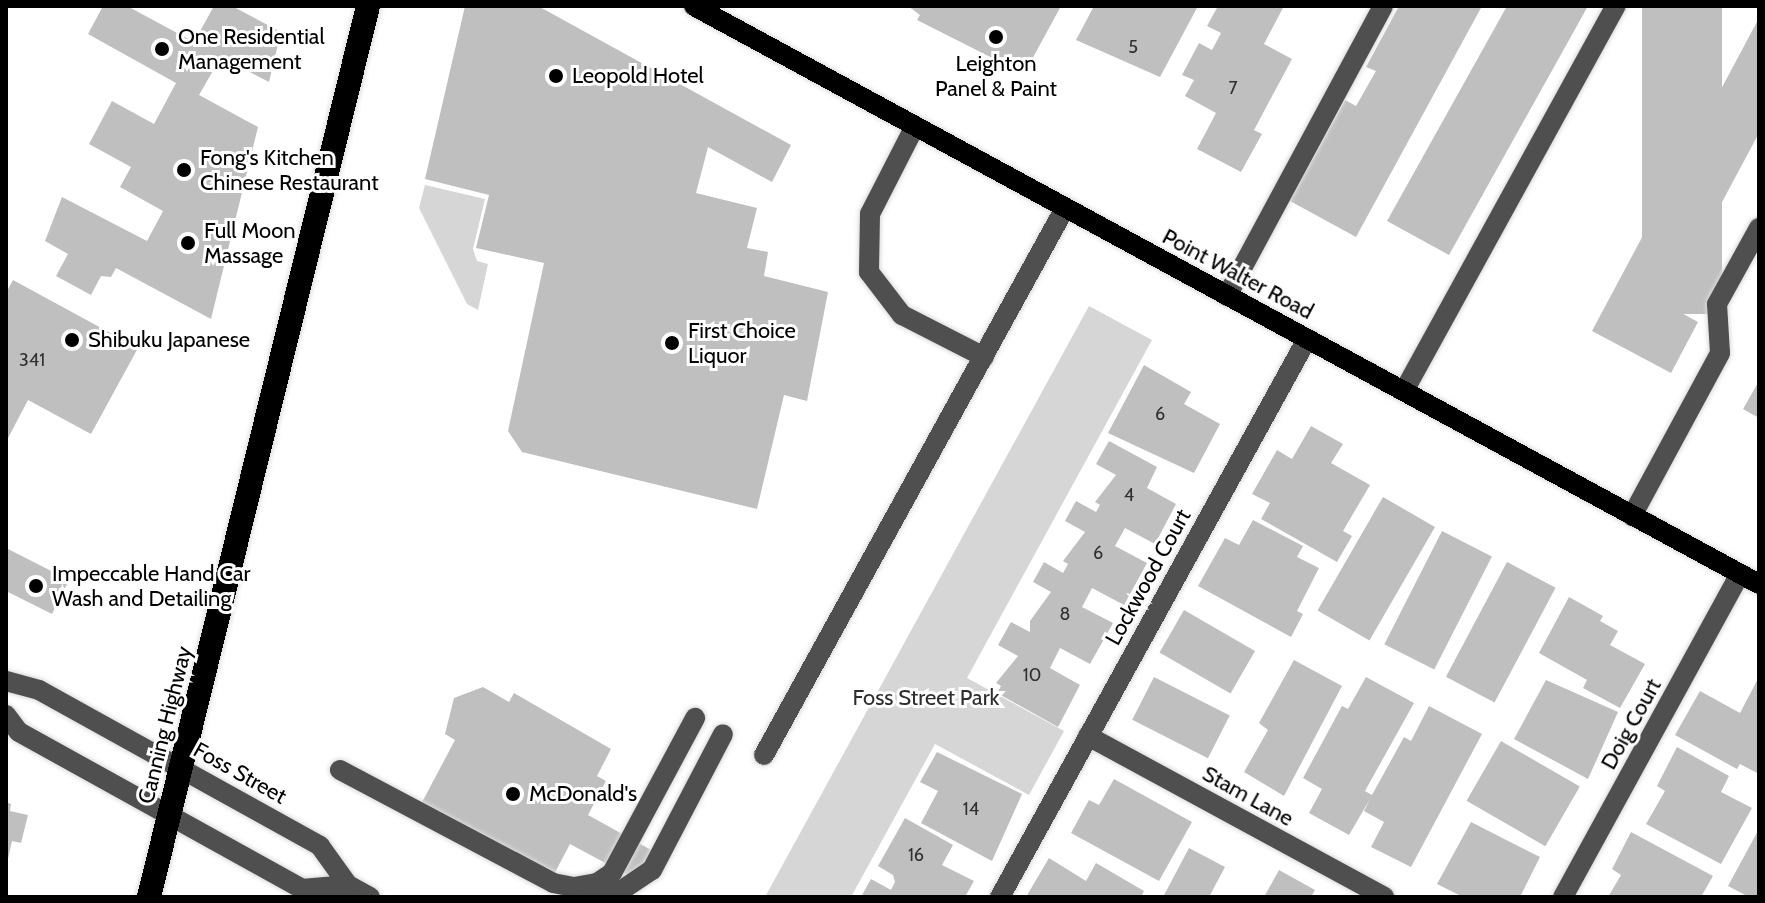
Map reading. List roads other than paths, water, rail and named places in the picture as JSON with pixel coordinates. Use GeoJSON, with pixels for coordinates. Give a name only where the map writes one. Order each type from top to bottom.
{"type":"FeatureCollection","features":[{"type":"Feature","properties":{"kind":"highway","name":"Canning Highway"},"geometry":{"type":"LineString","coordinates":[[149,897],[368,6]]}},
{"type":"Feature","properties":{"kind":"main road","name":"Point Walter Road"},"geometry":{"type":"LineString","coordinates":[[694,6],[1759,584]]}},
{"type":"Feature","properties":{"kind":"street"},"geometry":{"type":"LineString","coordinates":[[1227,296],[1383,6]]}},
{"type":"Feature","properties":{"kind":"street"},"geometry":{"type":"LineString","coordinates":[[1404,391],[1616,6]]}},
{"type":"Feature","properties":{"kind":"street"},"geometry":{"type":"LineString","coordinates":[[915,126],[870,214],[869,272],[902,315],[984,357]]}},
{"type":"Feature","properties":{"kind":"street"},"geometry":{"type":"LineString","coordinates":[[764,755],[1065,208]]}},
{"type":"Feature","properties":{"kind":"street"},"geometry":{"type":"LineString","coordinates":[[1632,516],[1720,353],[1717,304],[1759,228]]}},
{"type":"Feature","properties":{"kind":"street","name":"Lockwood Court"},"geometry":{"type":"LineString","coordinates":[[1000,897],[1307,339]]}},
{"type":"Feature","properties":{"kind":"street","name":"Doig Court"},"geometry":{"type":"LineString","coordinates":[[1563,897],[1740,574]]}},
{"type":"Feature","properties":{"kind":"street","name":"Foss Street"},"geometry":{"type":"LineString","coordinates":[[6,681],[39,690],[320,846],[348,885],[370,897]]}},
{"type":"Feature","properties":{"kind":"street"},"geometry":{"type":"LineString","coordinates":[[6,715],[19,732],[169,818],[302,889],[348,885]]}},
{"type":"Feature","properties":{"kind":"street"},"geometry":{"type":"LineString","coordinates":[[574,887],[597,883],[612,873],[695,718]]}},
{"type":"Feature","properties":{"kind":"street"},"geometry":{"type":"LineString","coordinates":[[340,770],[553,883],[619,892],[652,870],[723,734]]}},
{"type":"Feature","properties":{"kind":"street","name":"Stam Lane"},"geometry":{"type":"LineString","coordinates":[[1088,736],[1384,897]]}},
{"type":"Feature","properties":{"kind":"place","name":"Leighton Panel & Paint"},"geometry":{"type":"Point","coordinates":[996,37]}},
{"type":"Feature","properties":{"kind":"place","name":"One Residential Management"},"geometry":{"type":"Point","coordinates":[162,49]}},
{"type":"Feature","properties":{"kind":"place","name":"Leopold Hotel"},"geometry":{"type":"Point","coordinates":[556,76]}},
{"type":"Feature","properties":{"kind":"place","name":"Fong's Kitchen Chinese Restaurant"},"geometry":{"type":"Point","coordinates":[184,170]}},
{"type":"Feature","properties":{"kind":"place","name":"Full Moon Massage"},"geometry":{"type":"Point","coordinates":[188,243]}},
{"type":"Feature","properties":{"kind":"place","name":"Shibuku Japanese"},"geometry":{"type":"Point","coordinates":[72,340]}},
{"type":"Feature","properties":{"kind":"place","name":"First Choice Liquor"},"geometry":{"type":"Point","coordinates":[672,343]}},
{"type":"Feature","properties":{"kind":"place","name":"Impeccable Hand Car Wash and Detailing"},"geometry":{"type":"Point","coordinates":[36,586]}},
{"type":"Feature","properties":{"kind":"place","name":"McDonald's"},"geometry":{"type":"Point","coordinates":[513,794]}},
{"type":"Feature","properties":{"kind":"park label","name":"Foss Street Park"},"geometry":{"type":"Point","coordinates":[926,698]}}]}
